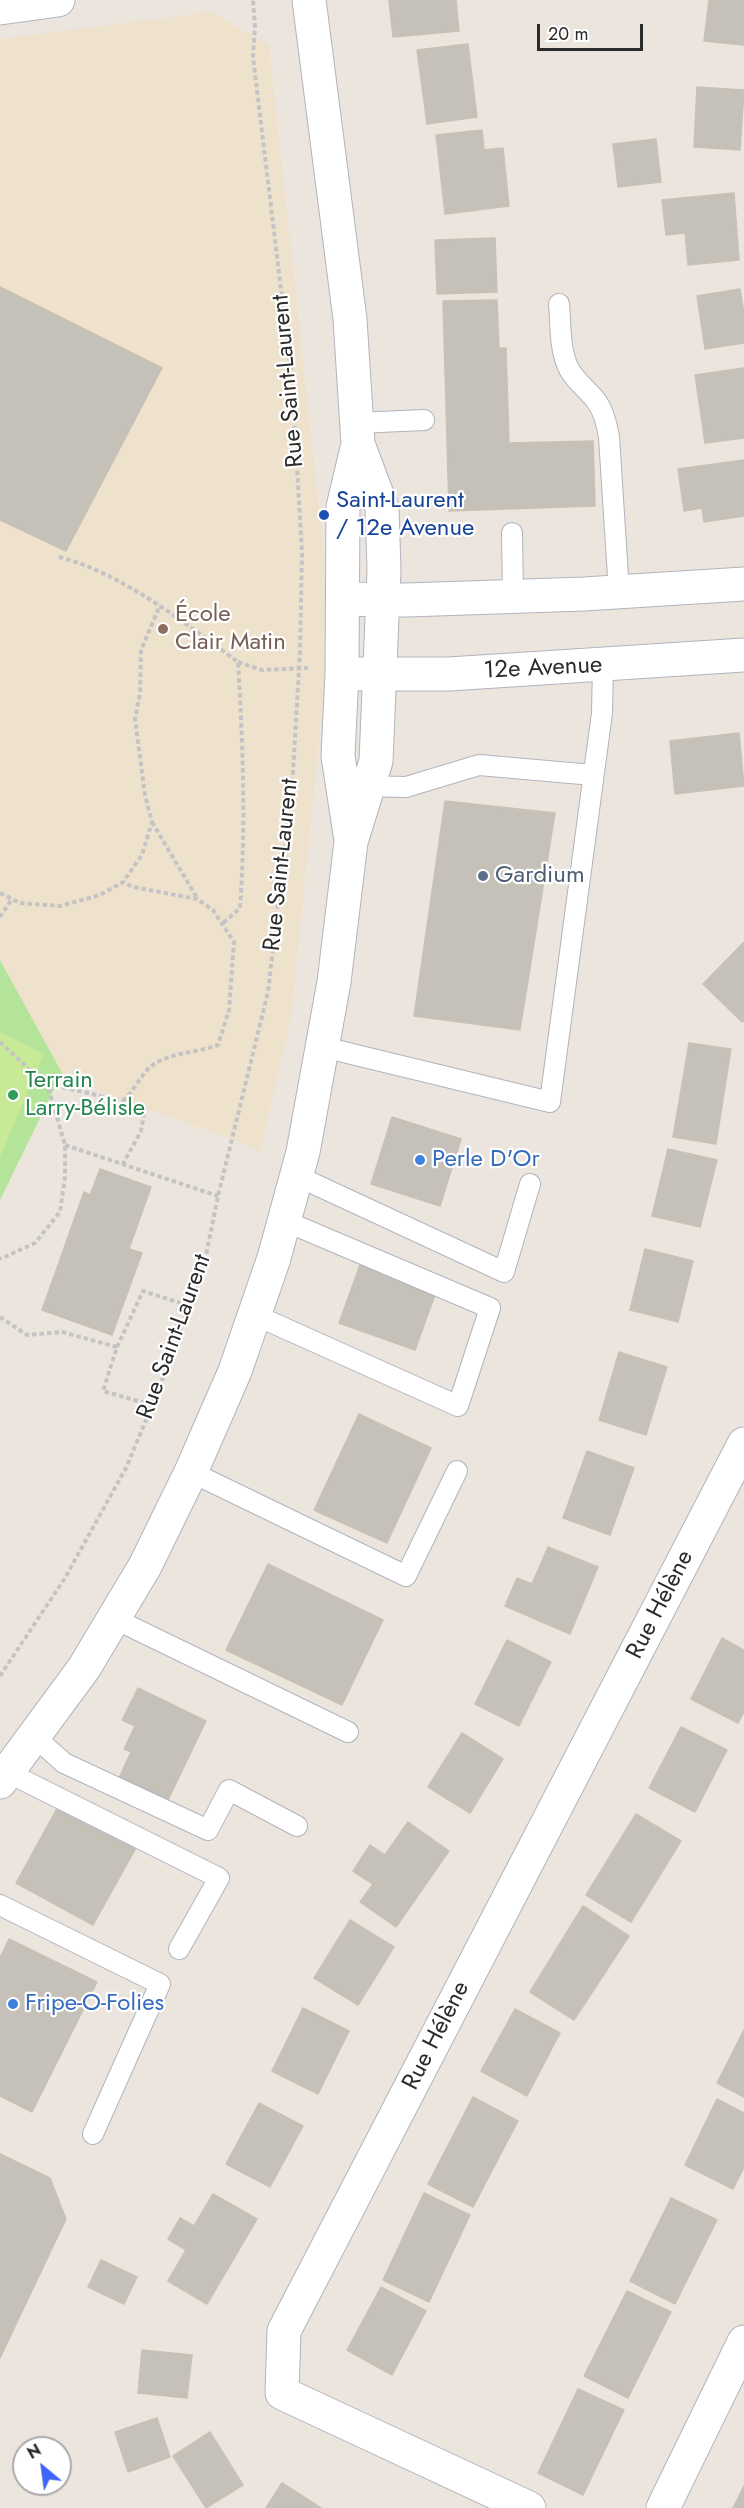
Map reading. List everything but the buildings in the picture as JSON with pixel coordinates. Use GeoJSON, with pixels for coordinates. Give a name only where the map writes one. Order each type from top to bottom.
{"type":"FeatureCollection","features":[{"type":"Feature","properties":{"kind":"street"},"geometry":{"type":"LineString","coordinates":[[0,8],[57,0]]}},
{"type":"Feature","properties":{"kind":"street"},"geometry":{"type":"LineString","coordinates":[[4,1777],[84,1668],[115,1619],[145,1566],[191,1472],[235,1371],[285,1221],[297,1176],[323,1047],[351,842],[355,785],[338,756],[329,671],[343,599],[343,507],[357,434],[350,319],[309,0]]}},
{"type":"Feature","properties":{"kind":"street"},"geometry":{"type":"LineString","coordinates":[[355,785],[376,761],[383,599],[382,508],[357,434]]}},
{"type":"Feature","properties":{"kind":"street"},"geometry":{"type":"LineString","coordinates":[[343,599],[513,596],[744,584]]}},
{"type":"Feature","properties":{"kind":"street","name":"12e Avenue"},"geometry":{"type":"LineString","coordinates":[[329,671],[380,676],[603,665],[744,655]]}},
{"type":"Feature","properties":{"kind":"street","name":"Rue Hélène"},"geometry":{"type":"LineString","coordinates":[[529,2508],[282,2393],[284,2331],[744,1444]]}},
{"type":"Feature","properties":{"kind":"street"},"geometry":{"type":"LineString","coordinates":[[663,2508],[744,2342]]}},
{"type":"Feature","properties":{"kind":"lane"},"geometry":{"type":"LineString","coordinates":[[559,304],[562,350],[566,362],[570,371],[597,403],[605,419],[609,437],[619,592]]}},
{"type":"Feature","properties":{"kind":"lane"},"geometry":{"type":"LineString","coordinates":[[357,434],[424,420]]}},
{"type":"Feature","properties":{"kind":"lane"},"geometry":{"type":"LineString","coordinates":[[512,533],[513,596]]}},
{"type":"Feature","properties":{"kind":"lane"},"geometry":{"type":"LineString","coordinates":[[323,1047],[550,1102],[602,712],[603,665]]}},
{"type":"Feature","properties":{"kind":"lane"},"geometry":{"type":"LineString","coordinates":[[355,785],[406,788],[479,765],[593,775]]}},
{"type":"Feature","properties":{"kind":"lane"},"geometry":{"type":"LineString","coordinates":[[297,1176],[504,1272],[530,1184]]}},
{"type":"Feature","properties":{"kind":"lane"},"geometry":{"type":"LineString","coordinates":[[255,1316],[458,1406],[490,1308],[285,1221]]}},
{"type":"Feature","properties":{"kind":"lane"},"geometry":{"type":"LineString","coordinates":[[191,1472],[406,1576],[457,1471]]}},
{"type":"Feature","properties":{"kind":"lane"},"geometry":{"type":"LineString","coordinates":[[115,1619],[348,1732]]}},
{"type":"Feature","properties":{"kind":"lane"},"geometry":{"type":"LineString","coordinates":[[35,1737],[64,1763],[208,1830],[229,1790],[297,1826]]}},
{"type":"Feature","properties":{"kind":"lane"},"geometry":{"type":"LineString","coordinates":[[4,1777],[219,1878],[179,1949]]}},
{"type":"Feature","properties":{"kind":"lane"},"geometry":{"type":"LineString","coordinates":[[0,1905],[160,1984],[93,2134]]}},
{"type":"Feature","properties":{"kind":"path","name":"Rue Saint-Laurent"},"geometry":{"type":"LineString","coordinates":[[0,1676],[31,1632],[76,1560],[127,1466],[152,1404],[206,1260],[218,1196],[268,992],[282,878],[299,668],[302,553],[292,381],[253,57],[255,26],[253,0]]}},
{"type":"Feature","properties":{"kind":"path"},"geometry":{"type":"LineString","coordinates":[[59,557],[80,562],[160,605],[238,662],[262,670],[299,668],[329,671]]}},
{"type":"Feature","properties":{"kind":"path"},"geometry":{"type":"LineString","coordinates":[[123,1101],[135,1090],[149,1068],[168,1056],[198,1052],[218,1045],[229,1010],[234,942],[213,910],[197,898],[152,822],[145,795],[135,719],[140,693],[141,650],[160,605]]}},
{"type":"Feature","properties":{"kind":"path"},"geometry":{"type":"LineString","coordinates":[[222,924],[240,908],[243,873],[244,807],[238,662]]}},
{"type":"Feature","properties":{"kind":"path"},"geometry":{"type":"LineString","coordinates":[[0,893],[20,903],[60,906],[100,895],[123,882],[142,855],[152,822]]}},
{"type":"Feature","properties":{"kind":"path"},"geometry":{"type":"LineString","coordinates":[[123,882],[133,887],[197,898]]}},
{"type":"Feature","properties":{"kind":"path"},"geometry":{"type":"LineString","coordinates":[[0,917],[12,899]]}},
{"type":"Feature","properties":{"kind":"path"},"geometry":{"type":"LineString","coordinates":[[0,1042],[48,1087],[65,1145],[65,1177],[60,1212],[35,1243],[0,1259]]}},
{"type":"Feature","properties":{"kind":"path"},"geometry":{"type":"LineString","coordinates":[[45,1084],[145,1108],[141,1131],[123,1164]]}},
{"type":"Feature","properties":{"kind":"path"},"geometry":{"type":"LineString","coordinates":[[65,1145],[218,1196]]}},
{"type":"Feature","properties":{"kind":"path"},"geometry":{"type":"LineString","coordinates":[[152,1404],[103,1391],[117,1347],[143,1291],[190,1306]]}},
{"type":"Feature","properties":{"kind":"path"},"geometry":{"type":"LineString","coordinates":[[0,1317],[27,1335],[62,1332],[117,1347]]}},
{"type":"Feature","properties":{"kind":"shaded area","name":"École Clair Matin"},"geometry":{"type":"Polygon","coordinates":[[[210,12],[269,45],[326,575],[325,682],[291,1018],[260,1152],[238,1141],[123,1101],[62,1073],[0,960],[0,39],[210,12]]]}},
{"type":"Feature","properties":{"kind":"green space"},"geometry":{"type":"Polygon","coordinates":[[[0,960],[62,1073],[0,1200],[0,960]]]}},
{"type":"Feature","properties":{"kind":"green space","name":"Terrain Larry-Bélisle"},"geometry":{"type":"Polygon","coordinates":[[[0,1032],[44,1054],[0,1157],[0,1032]]]}},
{"type":"Feature","properties":{"kind":"place","name":"Saint-Laurent / 12e Avenue"},"geometry":{"type":"Point","coordinates":[324,515]}},
{"type":"Feature","properties":{"kind":"place","name":"École Clair Matin"},"geometry":{"type":"Point","coordinates":[163,629]}},
{"type":"Feature","properties":{"kind":"place","name":"Gardium"},"geometry":{"type":"Point","coordinates":[483,876]}},
{"type":"Feature","properties":{"kind":"place","name":"Terrain Larry-Bélisle"},"geometry":{"type":"Point","coordinates":[13,1095]}},
{"type":"Feature","properties":{"kind":"place","name":"Perle D'Or"},"geometry":{"type":"Point","coordinates":[420,1160]}},
{"type":"Feature","properties":{"kind":"place","name":"Fripe-O-Folies"},"geometry":{"type":"Point","coordinates":[13,2004]}}]}
